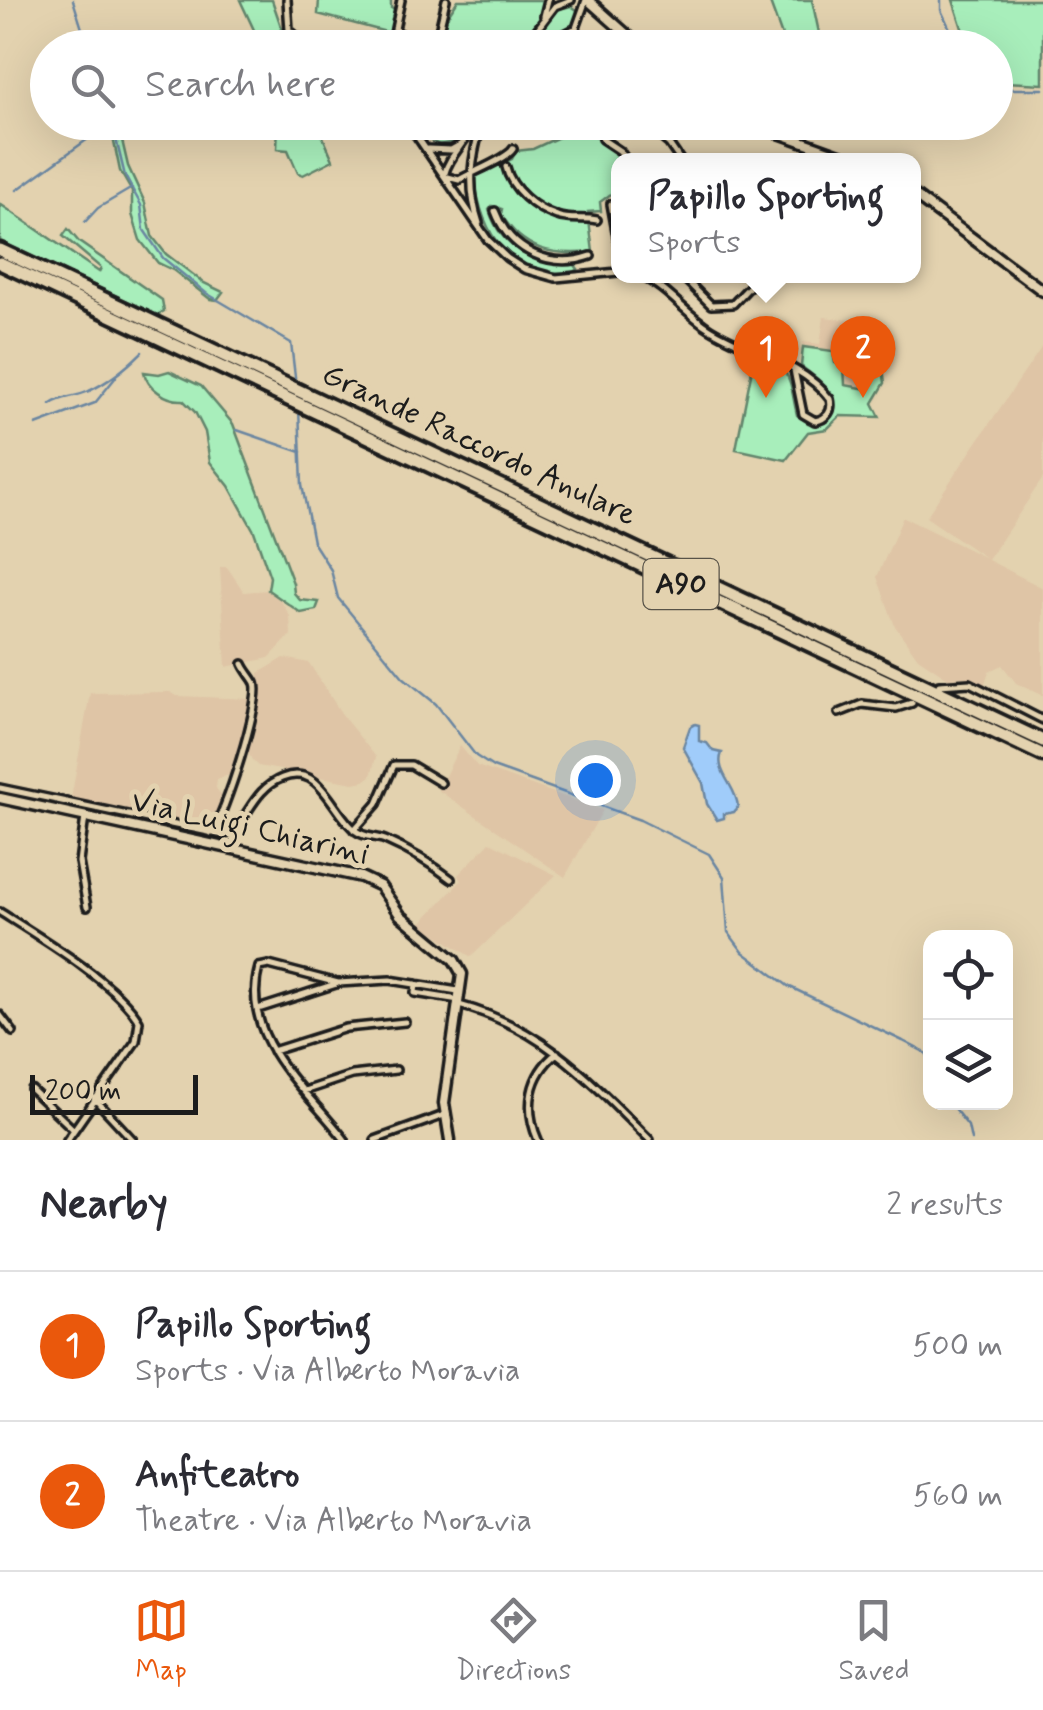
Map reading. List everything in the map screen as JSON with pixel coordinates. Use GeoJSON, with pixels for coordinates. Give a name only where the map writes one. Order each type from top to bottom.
{"type":"FeatureCollection","features":[{"type":"Feature","properties":{"kind":"highway","name":"Grande Raccordo Anulare"},"geometry":{"type":"LineString","coordinates":[[0,250],[1043,758]]}},
{"type":"Feature","properties":{"kind":"highway","name":"Grande Raccordo Anulare"},"geometry":{"type":"LineString","coordinates":[[0,264],[277,387]]}},
{"type":"Feature","properties":{"kind":"highway","name":"Grande Raccordo Anulare"},"geometry":{"type":"LineString","coordinates":[[319,407],[1043,741]]}},
{"type":"Feature","properties":{"kind":"highway"},"geometry":{"type":"LineString","coordinates":[[952,698],[1043,732]]}},
{"type":"Feature","properties":{"kind":"street"},"geometry":{"type":"LineString","coordinates":[[287,0],[289,30]]}},
{"type":"Feature","properties":{"kind":"street"},"geometry":{"type":"LineString","coordinates":[[396,30],[402,0]]}},
{"type":"Feature","properties":{"kind":"street"},"geometry":{"type":"LineString","coordinates":[[439,30],[446,0]]}},
{"type":"Feature","properties":{"kind":"street"},"geometry":{"type":"LineString","coordinates":[[543,19],[548,0]]}},
{"type":"Feature","properties":{"kind":"street"},"geometry":{"type":"LineString","coordinates":[[535,30],[555,6],[571,0]]}},
{"type":"Feature","properties":{"kind":"street"},"geometry":{"type":"LineString","coordinates":[[572,30],[587,0],[621,30]]}},
{"type":"Feature","properties":{"kind":"street"},"geometry":{"type":"LineString","coordinates":[[420,140],[482,230],[507,258],[524,269],[556,278],[611,273]]}},
{"type":"Feature","properties":{"kind":"street"},"geometry":{"type":"LineString","coordinates":[[445,176],[446,167],[466,140]]}},
{"type":"Feature","properties":{"kind":"street"},"geometry":{"type":"LineString","coordinates":[[478,140],[470,172],[471,199],[482,230]]}},
{"type":"Feature","properties":{"kind":"street"},"geometry":{"type":"LineString","coordinates":[[798,140],[834,153]]}},
{"type":"Feature","properties":{"kind":"street"},"geometry":{"type":"LineString","coordinates":[[425,148],[450,150],[465,143]]}},
{"type":"Feature","properties":{"kind":"street"},"geometry":{"type":"LineString","coordinates":[[445,176],[459,180],[508,157],[513,149]]}},
{"type":"Feature","properties":{"kind":"street"},"geometry":{"type":"LineString","coordinates":[[506,166],[509,178],[534,204],[558,216],[597,220]]}},
{"type":"Feature","properties":{"kind":"street"},"geometry":{"type":"LineString","coordinates":[[921,201],[1043,291]]}},
{"type":"Feature","properties":{"kind":"street"},"geometry":{"type":"LineString","coordinates":[[610,204],[611,209]]}},
{"type":"Feature","properties":{"kind":"street"},"geometry":{"type":"LineString","coordinates":[[496,211],[502,228],[518,247],[538,257],[580,260],[591,256]]}},
{"type":"Feature","properties":{"kind":"street"},"geometry":{"type":"LineString","coordinates":[[580,260],[582,276]]}},
{"type":"Feature","properties":{"kind":"street"},"geometry":{"type":"LineString","coordinates":[[653,283],[709,328],[794,370],[828,396],[832,406],[824,418],[812,420],[803,414],[794,370]]}},
{"type":"Feature","properties":{"kind":"street"},"geometry":{"type":"LineString","coordinates":[[689,283],[712,305],[733,304],[752,283]]}},
{"type":"Feature","properties":{"kind":"street"},"geometry":{"type":"LineString","coordinates":[[211,834],[228,802],[254,703],[255,683],[243,664]]}},
{"type":"Feature","properties":{"kind":"street"},"geometry":{"type":"LineString","coordinates":[[939,684],[970,682],[1043,720]]}},
{"type":"Feature","properties":{"kind":"street"},"geometry":{"type":"LineString","coordinates":[[840,713],[862,704],[898,708],[912,704]]}},
{"type":"Feature","properties":{"kind":"street"},"geometry":{"type":"LineString","coordinates":[[354,830],[377,804],[394,764],[411,764],[441,783]]}},
{"type":"Feature","properties":{"kind":"street"},"geometry":{"type":"LineString","coordinates":[[0,788],[223,836],[232,832],[259,792],[288,776],[318,782],[354,830],[388,842],[451,879]]}},
{"type":"Feature","properties":{"kind":"street","name":"Via Luigi Chiarini"},"geometry":{"type":"LineString","coordinates":[[0,798],[371,880],[382,888],[406,921],[456,962],[462,978],[460,999]]}},
{"type":"Feature","properties":{"kind":"street"},"geometry":{"type":"LineString","coordinates":[[85,817],[79,862],[88,906]]}},
{"type":"Feature","properties":{"kind":"street"},"geometry":{"type":"LineString","coordinates":[[0,912],[75,961],[137,1018],[136,1040],[66,1140]]}},
{"type":"Feature","properties":{"kind":"street"},"geometry":{"type":"LineString","coordinates":[[338,983],[263,964],[258,972],[258,1010],[273,1051],[287,1074],[345,1140]]}},
{"type":"Feature","properties":{"kind":"street"},"geometry":{"type":"LineString","coordinates":[[258,1010],[338,983],[369,980],[416,984],[414,994],[460,999],[524,1030],[557,1052],[650,1140]]}},
{"type":"Feature","properties":{"kind":"street"},"geometry":{"type":"LineString","coordinates":[[450,1140],[444,1115],[460,999]]}},
{"type":"Feature","properties":{"kind":"street"},"geometry":{"type":"LineString","coordinates":[[0,1015],[12,1032]]}},
{"type":"Feature","properties":{"kind":"street"},"geometry":{"type":"LineString","coordinates":[[273,1051],[346,1028],[405,1022]]}},
{"type":"Feature","properties":{"kind":"street"},"geometry":{"type":"LineString","coordinates":[[538,1140],[530,1118],[531,1095],[543,1066],[557,1052]]}},
{"type":"Feature","properties":{"kind":"street"},"geometry":{"type":"LineString","coordinates":[[304,1091],[352,1074],[396,1070]]}},
{"type":"Feature","properties":{"kind":"street"},"geometry":{"type":"LineString","coordinates":[[31,1089],[74,1130]]}},
{"type":"Feature","properties":{"kind":"street"},"geometry":{"type":"LineString","coordinates":[[94,1098],[134,1140]]}},
{"type":"Feature","properties":{"kind":"street"},"geometry":{"type":"LineString","coordinates":[[374,1140],[444,1115]]}},
{"type":"Feature","properties":{"kind":"shaded area"},"geometry":{"type":"Polygon","coordinates":[[[824,317],[877,323],[885,383],[878,399],[844,403],[801,366],[803,342],[820,344],[824,317]]]}},
{"type":"Feature","properties":{"kind":"shaded area"},"geometry":{"type":"Polygon","coordinates":[[[1043,345],[1043,478],[988,560],[1043,588],[1043,696],[1016,683],[1002,665],[989,671],[984,686],[966,677],[948,678],[918,658],[895,626],[877,577],[903,517],[986,558],[926,517],[1043,345]]]}},
{"type":"Feature","properties":{"kind":"shaded area"},"geometry":{"type":"Polygon","coordinates":[[[220,567],[227,567],[244,592],[268,590],[290,616],[291,635],[269,658],[226,667],[220,567]]]}},
{"type":"Feature","properties":{"kind":"shaded area"},"geometry":{"type":"Polygon","coordinates":[[[284,658],[309,663],[345,719],[376,757],[371,776],[364,781],[354,783],[258,766],[252,760],[245,747],[257,710],[259,673],[284,658]]]}},
{"type":"Feature","properties":{"kind":"shaded area"},"geometry":{"type":"Polygon","coordinates":[[[170,692],[177,696],[251,699],[232,774],[217,779],[216,788],[221,795],[214,821],[187,825],[71,799],[90,693],[170,692]]]}},
{"type":"Feature","properties":{"kind":"shaded area"},"geometry":{"type":"Polygon","coordinates":[[[460,746],[477,766],[603,810],[565,877],[438,790],[460,746]]]}},
{"type":"Feature","properties":{"kind":"shaded area"},"geometry":{"type":"Polygon","coordinates":[[[490,842],[556,875],[471,957],[420,924],[461,881],[458,875],[490,842]]]}},
{"type":"Feature","properties":{"kind":"green space"},"geometry":{"type":"Polygon","coordinates":[[[240,0],[272,0],[282,30],[254,30],[240,0]]]}},
{"type":"Feature","properties":{"kind":"green space"},"geometry":{"type":"Polygon","coordinates":[[[319,0],[391,0],[395,10],[391,30],[318,14],[319,0]]]}},
{"type":"Feature","properties":{"kind":"green space"},"geometry":{"type":"Polygon","coordinates":[[[458,0],[547,0],[536,30],[443,30],[458,0]]]}},
{"type":"Feature","properties":{"kind":"green space"},"geometry":{"type":"Polygon","coordinates":[[[769,0],[812,0],[818,30],[780,30],[769,0]]]}},
{"type":"Feature","properties":{"kind":"green space"},"geometry":{"type":"Polygon","coordinates":[[[953,0],[1043,0],[1043,84],[1013,82],[1013,30],[963,30],[953,0]]]}},
{"type":"Feature","properties":{"kind":"green space"},"geometry":{"type":"Polygon","coordinates":[[[571,6],[577,10],[577,23],[564,30],[543,30],[559,9],[571,6]]]}},
{"type":"Feature","properties":{"kind":"green space"},"geometry":{"type":"Polygon","coordinates":[[[114,140],[122,140],[128,166],[145,203],[152,236],[166,254],[204,283],[223,292],[217,300],[158,263],[140,240],[132,214],[132,192],[120,171],[114,140]]]}},
{"type":"Feature","properties":{"kind":"green space"},"geometry":{"type":"Polygon","coordinates":[[[277,140],[324,140],[333,160],[303,175],[298,173],[288,150],[277,149],[277,140]]]}},
{"type":"Feature","properties":{"kind":"green space"},"geometry":{"type":"Polygon","coordinates":[[[430,140],[464,140],[439,145],[430,140]]]}},
{"type":"Feature","properties":{"kind":"green space"},"geometry":{"type":"Polygon","coordinates":[[[552,140],[600,140],[618,153],[611,153],[611,194],[600,202],[601,211],[588,212],[593,252],[565,253],[540,248],[519,236],[501,214],[502,209],[492,206],[489,210],[494,224],[511,245],[546,262],[574,264],[578,269],[575,272],[532,268],[515,260],[491,233],[483,216],[474,175],[512,159],[516,151],[533,149],[552,140]]]}},
{"type":"Feature","properties":{"kind":"green space"},"geometry":{"type":"Polygon","coordinates":[[[0,204],[99,272],[101,268],[63,236],[68,229],[79,242],[162,300],[164,311],[157,315],[0,241],[0,204]]]}},
{"type":"Feature","properties":{"kind":"green space"},"geometry":{"type":"Polygon","coordinates":[[[870,322],[877,323],[885,383],[873,403],[880,417],[840,416],[827,429],[808,432],[786,460],[736,449],[755,354],[777,365],[788,377],[797,415],[808,423],[821,423],[831,415],[832,399],[825,386],[801,366],[803,347],[833,351],[835,363],[844,365],[845,385],[867,389],[873,345],[868,344],[870,322]]]}},
{"type":"Feature","properties":{"kind":"green space"},"geometry":{"type":"Polygon","coordinates":[[[169,371],[201,386],[233,424],[294,593],[300,600],[319,602],[316,610],[301,613],[268,590],[270,577],[254,531],[229,486],[210,462],[205,432],[195,412],[183,400],[159,392],[144,372],[169,371]]]}},
{"type":"Feature","properties":{"kind":"water"},"geometry":{"type":"Polygon","coordinates":[[[699,725],[699,741],[722,753],[721,766],[737,800],[734,812],[717,820],[683,747],[690,727],[699,725]]]}},
{"type":"Feature","properties":{"kind":"waterway"},"geometry":{"type":"LineString","coordinates":[[73,0],[82,30]]}},
{"type":"Feature","properties":{"kind":"waterway"},"geometry":{"type":"LineString","coordinates":[[941,0],[941,10],[950,30]]}},
{"type":"Feature","properties":{"kind":"waterway"},"geometry":{"type":"LineString","coordinates":[[1013,89],[1043,89]]}},
{"type":"Feature","properties":{"kind":"waterway"},"geometry":{"type":"LineString","coordinates":[[17,190],[87,140]]}},
{"type":"Feature","properties":{"kind":"waterway"},"geometry":{"type":"LineString","coordinates":[[116,140],[125,176],[141,205],[144,230],[163,258],[206,293],[291,343],[296,385]]}},
{"type":"Feature","properties":{"kind":"waterway"},"geometry":{"type":"LineString","coordinates":[[85,222],[98,208],[132,188]]}},
{"type":"Feature","properties":{"kind":"waterway"},"geometry":{"type":"LineString","coordinates":[[51,404],[103,383],[142,352]]}},
{"type":"Feature","properties":{"kind":"waterway"},"geometry":{"type":"LineString","coordinates":[[36,425],[95,403],[116,377]]}},
{"type":"Feature","properties":{"kind":"waterway"},"geometry":{"type":"LineString","coordinates":[[299,408],[302,485],[313,542],[331,570],[338,598],[403,677],[436,704],[476,756],[493,767],[640,820],[709,854],[724,877],[728,932],[743,952],[788,986],[923,1051]]}},
{"type":"Feature","properties":{"kind":"waterway"},"geometry":{"type":"LineString","coordinates":[[237,430],[301,452]]}},
{"type":"Feature","properties":{"kind":"waterway"},"geometry":{"type":"LineString","coordinates":[[955,1110],[968,1126],[971,1140]]}},
{"type":"Feature","properties":{"kind":"place","name":"Papillo Sporting"},"geometry":{"type":"Point","coordinates":[766,398]}},
{"type":"Feature","properties":{"kind":"place","name":"Anfiteatro"},"geometry":{"type":"Point","coordinates":[863,398]}}]}
